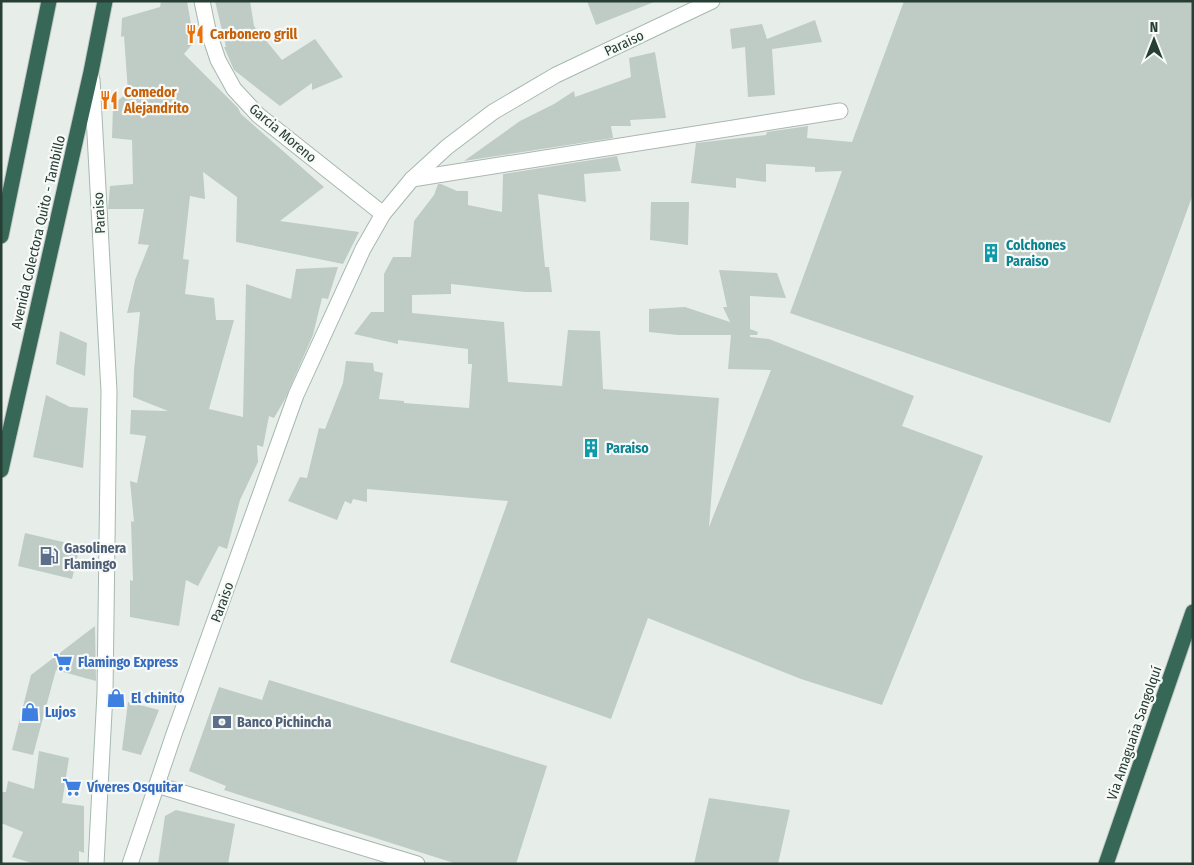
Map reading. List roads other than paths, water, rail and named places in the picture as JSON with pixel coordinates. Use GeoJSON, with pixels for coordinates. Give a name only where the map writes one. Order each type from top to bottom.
{"type":"FeatureCollection","features":[{"type":"Feature","properties":{"kind":"highway"},"geometry":{"type":"LineString","coordinates":[[1,236],[49,1]]}},
{"type":"Feature","properties":{"kind":"highway","name":"Avenida Colectora Quito - Tambillo"},"geometry":{"type":"LineString","coordinates":[[1,470],[91,72],[105,1]]}},
{"type":"Feature","properties":{"kind":"highway","name":"Via Amaguaña Sangolquí"},"geometry":{"type":"LineString","coordinates":[[1106,864],[1193,612]]}},
{"type":"Feature","properties":{"kind":"street","name":"Garcia Moreno"},"geometry":{"type":"LineString","coordinates":[[202,1],[208,30],[218,60],[234,89],[258,115],[384,214]]}},
{"type":"Feature","properties":{"kind":"street","name":"Paraiso"},"geometry":{"type":"LineString","coordinates":[[130,864],[174,734],[296,395],[359,257],[384,214],[412,180],[447,147],[493,112],[556,75],[712,1]]}},
{"type":"Feature","properties":{"kind":"street","name":"Paraiso"},"geometry":{"type":"LineString","coordinates":[[91,72],[109,391],[105,693],[96,864]]}},
{"type":"Feature","properties":{"kind":"street"},"geometry":{"type":"LineString","coordinates":[[412,180],[840,110]]}},
{"type":"Feature","properties":{"kind":"street"},"geometry":{"type":"LineString","coordinates":[[157,785],[417,864]]}},
{"type":"Feature","properties":{"kind":"place","name":"Carbonero grill"},"geometry":{"type":"Point","coordinates":[195,34]}},
{"type":"Feature","properties":{"kind":"place","name":"Comedor Alejandrito"},"geometry":{"type":"Point","coordinates":[109,100]}},
{"type":"Feature","properties":{"kind":"place","name":"Colchones Paraiso"},"geometry":{"type":"Point","coordinates":[991,253]}},
{"type":"Feature","properties":{"kind":"place","name":"Paraiso"},"geometry":{"type":"Point","coordinates":[591,448]}},
{"type":"Feature","properties":{"kind":"place","name":"Gasolinera Flamingo"},"geometry":{"type":"Point","coordinates":[49,556]}},
{"type":"Feature","properties":{"kind":"place","name":"Flamingo Express"},"geometry":{"type":"Point","coordinates":[63,662]}},
{"type":"Feature","properties":{"kind":"place","name":"El chinito"},"geometry":{"type":"Point","coordinates":[116,698]}},
{"type":"Feature","properties":{"kind":"place","name":"Lujos"},"geometry":{"type":"Point","coordinates":[30,712]}},
{"type":"Feature","properties":{"kind":"place","name":"Banco Pichincha"},"geometry":{"type":"Point","coordinates":[222,722]}},
{"type":"Feature","properties":{"kind":"place","name":"Víveres Osquitar"},"geometry":{"type":"Point","coordinates":[72,787]}}]}
